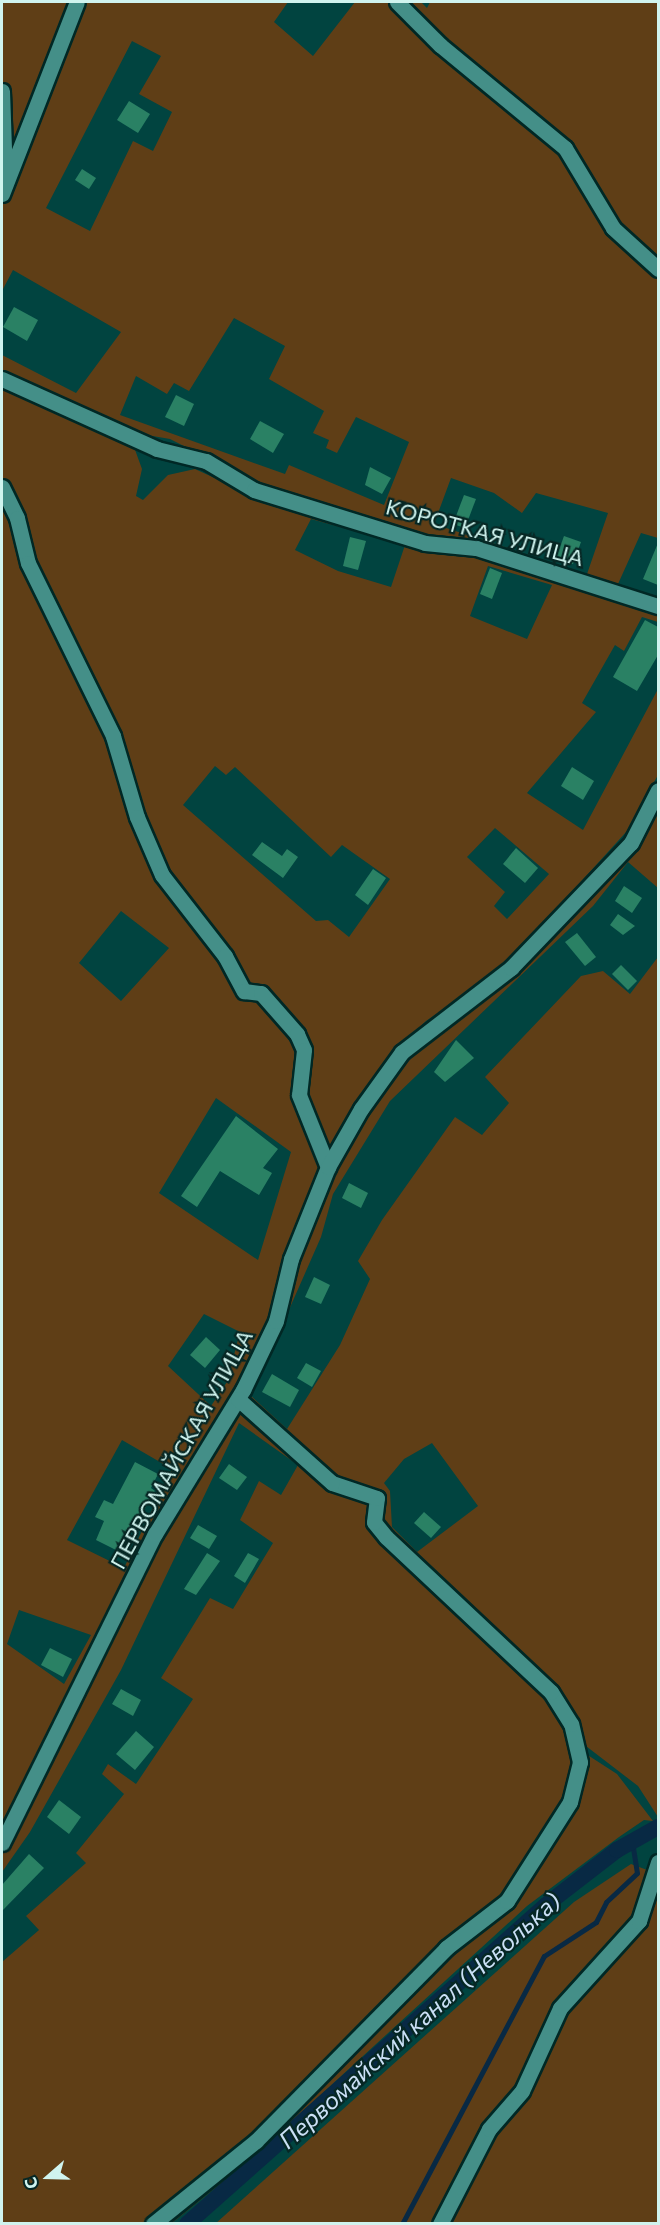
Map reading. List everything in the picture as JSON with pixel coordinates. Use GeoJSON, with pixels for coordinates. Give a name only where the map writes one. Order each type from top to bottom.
{"type":"FeatureCollection","features":[{"type":"Feature","properties":{"kind":"street"},"geometry":{"type":"LineString","coordinates":[[3,189],[77,2]]}},
{"type":"Feature","properties":{"kind":"street"},"geometry":{"type":"LineString","coordinates":[[397,2],[440,45],[565,148],[613,228],[658,269]]}},
{"type":"Feature","properties":{"kind":"street"},"geometry":{"type":"LineString","coordinates":[[2,91],[3,189]]}},
{"type":"Feature","properties":{"kind":"street","name":"КОРОТКАЯ УЛИЦА"},"geometry":{"type":"LineString","coordinates":[[2,379],[157,449],[206,461],[254,490],[425,543],[476,548],[658,606]]}},
{"type":"Feature","properties":{"kind":"street"},"geometry":{"type":"LineString","coordinates":[[2,487],[17,518],[28,563],[113,736],[136,817],[162,875],[225,956],[244,992],[261,993],[297,1034],[304,1050],[299,1095],[328,1167]]}},
{"type":"Feature","properties":{"kind":"street","name":"ПЕРВОМАЙСКАЯ УЛИЦА"},"geometry":{"type":"LineString","coordinates":[[2,1843],[156,1534],[238,1399],[276,1321],[291,1259],[328,1167],[402,1052],[511,968],[631,843],[658,790]]}},
{"type":"Feature","properties":{"kind":"street"},"geometry":{"type":"LineString","coordinates":[[153,2223],[256,2141],[446,1948],[507,1900],[570,1802],[580,1762],[571,1725],[551,1692],[386,1537],[374,1522],[377,1498],[332,1483],[238,1399]]}},
{"type":"Feature","properties":{"kind":"street"},"geometry":{"type":"LineString","coordinates":[[440,2223],[489,2129],[522,2091],[560,2008],[639,1921],[658,1862]]}},
{"type":"Feature","properties":{"kind":"shaded area"},"geometry":{"type":"Polygon","coordinates":[[[2,2],[288,2],[274,22],[313,56],[355,2],[393,2],[563,150],[658,275],[658,538],[641,533],[618,584],[658,601],[267,488],[170,439],[135,433],[2,372],[2,355],[76,393],[121,332],[13,270],[2,291],[2,2]],[[132,41],[46,208],[90,231],[133,141],[153,151],[172,112],[139,94],[161,56],[132,41]],[[234,318],[189,391],[174,383],[167,394],[136,376],[120,415],[285,474],[289,465],[384,505],[409,442],[356,417],[337,453],[326,448],[329,440],[313,433],[324,411],[269,379],[285,346],[234,318]],[[451,478],[434,524],[587,574],[608,513],[536,493],[522,513],[494,493],[451,478]]]}},
{"type":"Feature","properties":{"kind":"shaded area"},"geometry":{"type":"Polygon","coordinates":[[[400,2],[421,2],[427,8],[430,2],[658,2],[658,264],[624,235],[566,146],[400,2]]]}},
{"type":"Feature","properties":{"kind":"shaded area"},"geometry":{"type":"Polygon","coordinates":[[[2,386],[134,447],[142,469],[136,496],[143,500],[168,475],[195,469],[252,495],[481,555],[658,614],[658,622],[642,617],[624,651],[615,645],[582,703],[596,712],[527,793],[583,830],[658,689],[658,775],[627,831],[529,939],[488,980],[426,1021],[397,1049],[353,1111],[265,1334],[2,1835],[2,386]],[[311,519],[295,550],[338,571],[391,587],[405,545],[311,519]],[[488,566],[470,616],[527,639],[552,585],[488,566]],[[215,766],[183,805],[316,921],[328,920],[349,937],[390,879],[342,845],[331,857],[235,767],[226,775],[215,766]],[[495,828],[467,857],[505,892],[494,906],[507,919],[549,874],[495,828]],[[121,911],[79,963],[121,1001],[169,948],[121,911]],[[216,1098],[159,1193],[258,1260],[291,1152],[216,1098]],[[204,1314],[168,1366],[211,1406],[227,1382],[240,1332],[204,1314]],[[122,1440],[67,1540],[124,1568],[172,1469],[122,1440]],[[19,1610],[7,1644],[64,1684],[91,1635],[19,1610]]]}},
{"type":"Feature","properties":{"kind":"shaded area"},"geometry":{"type":"Polygon","coordinates":[[[658,799],[658,888],[628,862],[593,906],[390,1101],[333,1194],[321,1237],[251,1396],[287,1429],[340,1345],[370,1279],[358,1261],[382,1220],[455,1117],[482,1135],[509,1103],[485,1077],[581,976],[603,971],[630,994],[658,957],[658,1817],[638,1786],[582,1743],[573,1723],[379,1524],[383,1501],[340,1481],[245,1398],[293,1259],[365,1111],[406,1056],[547,935],[658,799]],[[432,1443],[404,1459],[384,1483],[390,1491],[392,1527],[417,1552],[478,1506],[432,1443]]]}},
{"type":"Feature","properties":{"kind":"shaded area"},"geometry":{"type":"Polygon","coordinates":[[[240,1405],[312,1471],[372,1499],[373,1519],[559,1710],[576,1757],[563,1807],[505,1898],[255,2137],[148,2223],[2,2223],[2,1962],[39,1930],[26,1916],[86,1863],[76,1853],[124,1794],[102,1774],[108,1764],[136,1784],[193,1699],[161,1678],[210,1598],[233,1609],[273,1543],[240,1520],[259,1481],[281,1495],[298,1465],[239,1423],[121,1670],[30,1832],[2,1872],[2,1848],[55,1753],[159,1535],[240,1405]]]}},
{"type":"Feature","properties":{"kind":"shaded area"},"geometry":{"type":"Polygon","coordinates":[[[583,1752],[617,1774],[653,1821],[644,1820],[527,1906],[246,2163],[172,2223],[156,2224],[507,1906],[553,1839],[583,1752]]]}},
{"type":"Feature","properties":{"kind":"shaded area"},"geometry":{"type":"Polygon","coordinates":[[[631,1864],[658,1874],[658,2223],[215,2224],[574,1902],[631,1864]]]}},
{"type":"Feature","properties":{"kind":"building"},"geometry":{"type":"Polygon","coordinates":[[[129,101],[150,114],[138,133],[117,120],[129,101]]]}},
{"type":"Feature","properties":{"kind":"building"},"geometry":{"type":"Polygon","coordinates":[[[82,169],[96,178],[89,189],[75,180],[82,169]]]}},
{"type":"Feature","properties":{"kind":"building"},"geometry":{"type":"Polygon","coordinates":[[[14,307],[38,320],[27,341],[3,327],[14,307]]]}},
{"type":"Feature","properties":{"kind":"building"},"geometry":{"type":"Polygon","coordinates":[[[176,395],[194,404],[184,426],[165,417],[176,395]]]}},
{"type":"Feature","properties":{"kind":"building"},"geometry":{"type":"Polygon","coordinates":[[[260,421],[284,434],[273,453],[250,439],[260,421]]]}},
{"type":"Feature","properties":{"kind":"building"},"geometry":{"type":"Polygon","coordinates":[[[370,467],[391,478],[382,494],[365,485],[370,467]]]}},
{"type":"Feature","properties":{"kind":"building"},"geometry":{"type":"Polygon","coordinates":[[[464,495],[476,499],[465,528],[453,524],[464,495]]]}},
{"type":"Feature","properties":{"kind":"building"},"geometry":{"type":"Polygon","coordinates":[[[564,536],[581,542],[573,564],[556,558],[564,536]]]}},
{"type":"Feature","properties":{"kind":"building"},"geometry":{"type":"Polygon","coordinates":[[[350,537],[366,541],[358,570],[343,566],[350,537]]]}},
{"type":"Feature","properties":{"kind":"building"},"geometry":{"type":"Polygon","coordinates":[[[658,543],[658,585],[643,579],[658,543]]]}},
{"type":"Feature","properties":{"kind":"building"},"geometry":{"type":"Polygon","coordinates":[[[490,568],[502,573],[492,599],[480,594],[490,568]]]}},
{"type":"Feature","properties":{"kind":"building"},"geometry":{"type":"Polygon","coordinates":[[[645,620],[658,627],[658,655],[637,691],[613,677],[645,620]]]}},
{"type":"Feature","properties":{"kind":"building"},"geometry":{"type":"Polygon","coordinates":[[[572,767],[594,781],[583,800],[561,786],[572,767]]]}},
{"type":"Feature","properties":{"kind":"building"},"geometry":{"type":"Polygon","coordinates":[[[262,842],[282,856],[287,849],[298,857],[283,878],[252,855],[262,842]]]}},
{"type":"Feature","properties":{"kind":"building"},"geometry":{"type":"Polygon","coordinates":[[[516,848],[538,868],[525,883],[503,864],[516,848]]]}},
{"type":"Feature","properties":{"kind":"building"},"geometry":{"type":"Polygon","coordinates":[[[373,869],[386,878],[368,905],[355,895],[373,869]]]}},
{"type":"Feature","properties":{"kind":"building"},"geometry":{"type":"Polygon","coordinates":[[[624,886],[642,898],[632,913],[615,901],[624,886]]]}},
{"type":"Feature","properties":{"kind":"building"},"geometry":{"type":"Polygon","coordinates":[[[618,914],[635,926],[623,935],[610,925],[618,914]]]}},
{"type":"Feature","properties":{"kind":"building"},"geometry":{"type":"Polygon","coordinates":[[[577,933],[596,957],[585,966],[565,942],[577,933]]]}},
{"type":"Feature","properties":{"kind":"building"},"geometry":{"type":"Polygon","coordinates":[[[621,965],[637,981],[628,990],[612,974],[621,965]]]}},
{"type":"Feature","properties":{"kind":"building"},"geometry":{"type":"Polygon","coordinates":[[[456,1040],[474,1058],[445,1082],[434,1072],[456,1040]]]}},
{"type":"Feature","properties":{"kind":"building"},"geometry":{"type":"Polygon","coordinates":[[[236,1116],[278,1149],[263,1168],[272,1173],[259,1195],[220,1171],[197,1207],[181,1196],[236,1116]]]}},
{"type":"Feature","properties":{"kind":"building"},"geometry":{"type":"Polygon","coordinates":[[[349,1183],[368,1193],[361,1208],[342,1198],[349,1183]]]}},
{"type":"Feature","properties":{"kind":"building"},"geometry":{"type":"Polygon","coordinates":[[[314,1277],[330,1285],[321,1304],[305,1297],[314,1277]]]}},
{"type":"Feature","properties":{"kind":"building"},"geometry":{"type":"Polygon","coordinates":[[[206,1337],[220,1350],[205,1368],[190,1355],[206,1337]]]}},
{"type":"Feature","properties":{"kind":"building"},"geometry":{"type":"Polygon","coordinates":[[[306,1363],[321,1371],[312,1387],[297,1378],[306,1363]]]}},
{"type":"Feature","properties":{"kind":"building"},"geometry":{"type":"Polygon","coordinates":[[[272,1374],[299,1390],[290,1407],[262,1392],[272,1374]]]}},
{"type":"Feature","properties":{"kind":"building"},"geometry":{"type":"Polygon","coordinates":[[[135,1462],[158,1474],[151,1488],[155,1491],[120,1552],[96,1540],[104,1521],[95,1517],[104,1500],[113,1504],[135,1462]]]}},
{"type":"Feature","properties":{"kind":"building"},"geometry":{"type":"Polygon","coordinates":[[[229,1464],[247,1477],[237,1490],[219,1478],[229,1464]]]}},
{"type":"Feature","properties":{"kind":"building"},"geometry":{"type":"Polygon","coordinates":[[[424,1512],[441,1527],[431,1538],[414,1523],[424,1512]]]}},
{"type":"Feature","properties":{"kind":"building"},"geometry":{"type":"Polygon","coordinates":[[[198,1525],[217,1536],[209,1549],[190,1538],[198,1525]]]}},
{"type":"Feature","properties":{"kind":"building"},"geometry":{"type":"Polygon","coordinates":[[[207,1553],[220,1561],[196,1595],[184,1589],[207,1553]]]}},
{"type":"Feature","properties":{"kind":"building"},"geometry":{"type":"Polygon","coordinates":[[[248,1553],[259,1559],[245,1583],[234,1576],[248,1553]]]}},
{"type":"Feature","properties":{"kind":"building"},"geometry":{"type":"Polygon","coordinates":[[[50,1648],[72,1659],[63,1677],[41,1665],[50,1648]]]}},
{"type":"Feature","properties":{"kind":"building"},"geometry":{"type":"Polygon","coordinates":[[[121,1689],[141,1700],[133,1716],[112,1704],[121,1689]]]}},
{"type":"Feature","properties":{"kind":"building"},"geometry":{"type":"Polygon","coordinates":[[[136,1731],[154,1747],[135,1770],[116,1754],[136,1731]]]}},
{"type":"Feature","properties":{"kind":"building"},"geometry":{"type":"Polygon","coordinates":[[[59,1800],[81,1817],[69,1834],[47,1817],[59,1800]]]}},
{"type":"Feature","properties":{"kind":"building"},"geometry":{"type":"Polygon","coordinates":[[[29,1854],[44,1868],[2,1911],[2,1885],[29,1854]]]}},
{"type":"Feature","properties":{"kind":"waterway","name":"Первомайский канал (Неволька)"},"geometry":{"type":"LineString","coordinates":[[187,2224],[546,1905],[617,1850],[658,1827]]}},
{"type":"Feature","properties":{"kind":"waterway"},"geometry":{"type":"LineString","coordinates":[[402,2224],[544,1956],[596,1922],[606,1902],[637,1873],[632,1842]]}}]}
